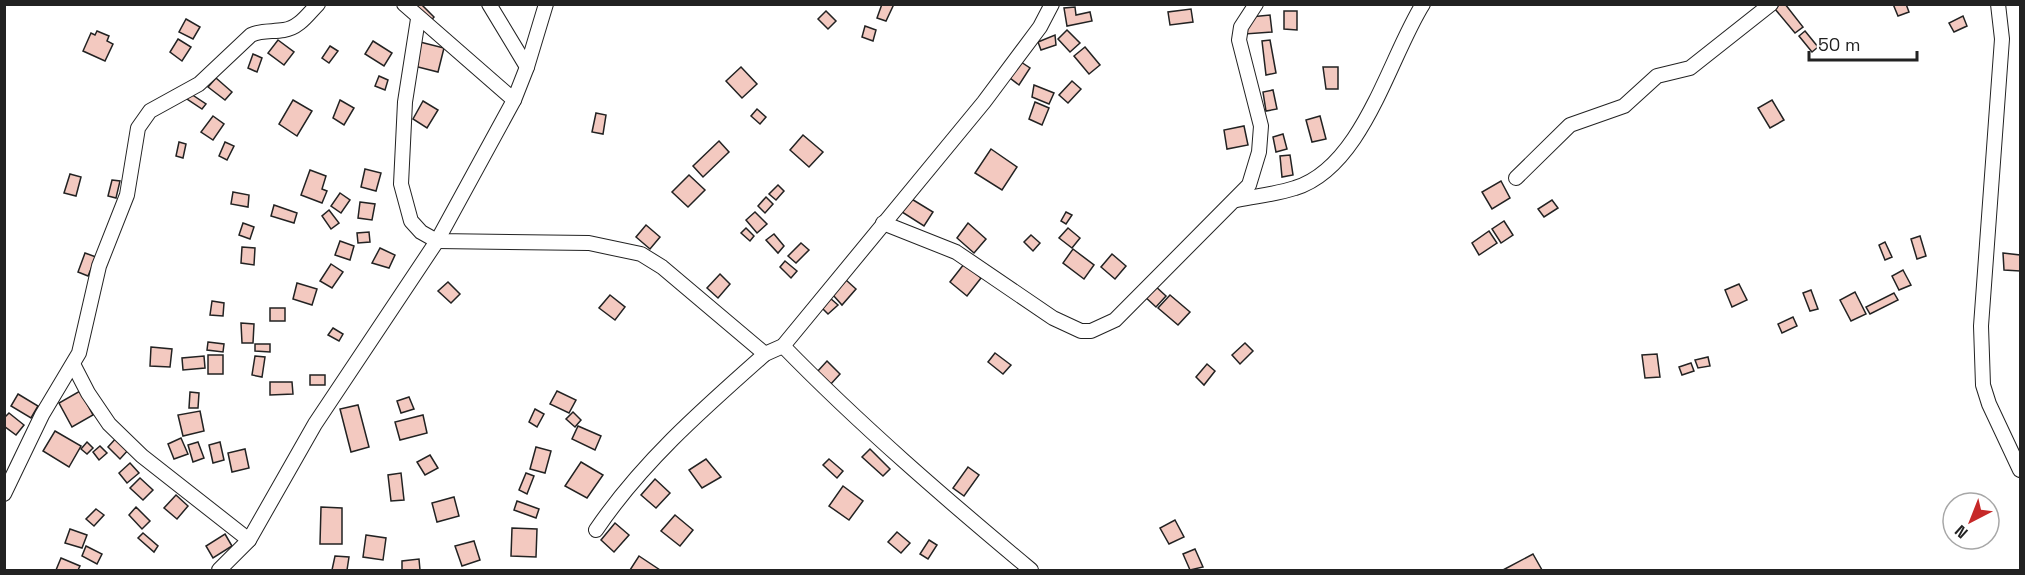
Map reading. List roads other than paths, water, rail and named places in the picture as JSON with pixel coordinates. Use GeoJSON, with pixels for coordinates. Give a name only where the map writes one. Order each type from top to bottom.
{"type":"FeatureCollection","features":[{"type":"Feature","properties":{"kind":"street"},"geometry":{"type":"LineString","coordinates":[[4,494],[42,415],[79,353],[99,266],[128,195],[138,128],[144,117],[199,84],[251,35],[294,27],[318,4]]}},
{"type":"Feature","properties":{"kind":"street"},"geometry":{"type":"LineString","coordinates":[[404,4],[514,100]]}},
{"type":"Feature","properties":{"kind":"street"},"geometry":{"type":"LineString","coordinates":[[489,4],[527,67]]}},
{"type":"Feature","properties":{"kind":"street"},"geometry":{"type":"LineString","coordinates":[[219,570],[249,540],[315,424],[437,241],[514,100],[527,67],[546,4]]}},
{"type":"Feature","properties":{"kind":"street"},"geometry":{"type":"LineString","coordinates":[[596,530],[617,500],[647,465],[765,354],[783,346],[984,102],[1040,27],[1052,4]]}},
{"type":"Feature","properties":{"kind":"street"},"geometry":{"type":"LineString","coordinates":[[883,223],[956,252],[1053,318],[1081,331],[1091,331],[1115,320],[1237,200],[1249,185],[1259,152],[1261,126],[1257,102],[1239,40],[1241,27],[1256,4]]}},
{"type":"Feature","properties":{"kind":"street"},"geometry":{"type":"LineString","coordinates":[[1237,200],[1297,188],[1316,177],[1334,162],[1361,128],[1383,89],[1409,27],[1423,4]]}},
{"type":"Feature","properties":{"kind":"street"},"geometry":{"type":"LineString","coordinates":[[1516,178],[1570,125],[1624,106],[1657,76],[1690,68],[1771,4]]}},
{"type":"Feature","properties":{"kind":"street"},"geometry":{"type":"LineString","coordinates":[[1998,4],[2001,39],[1981,326],[1983,385],[1989,404],[2020,470]]}},
{"type":"Feature","properties":{"kind":"street"},"geometry":{"type":"LineString","coordinates":[[418,18],[405,102],[401,184],[411,221],[421,232],[437,241],[589,243],[640,254],[662,267],[765,354]]}},
{"type":"Feature","properties":{"kind":"street"},"geometry":{"type":"LineString","coordinates":[[783,346],[824,387],[950,502],[1031,570]]}},
{"type":"Feature","properties":{"kind":"street"},"geometry":{"type":"LineString","coordinates":[[73,364],[88,393],[109,424],[142,456],[249,540]]}}]}
